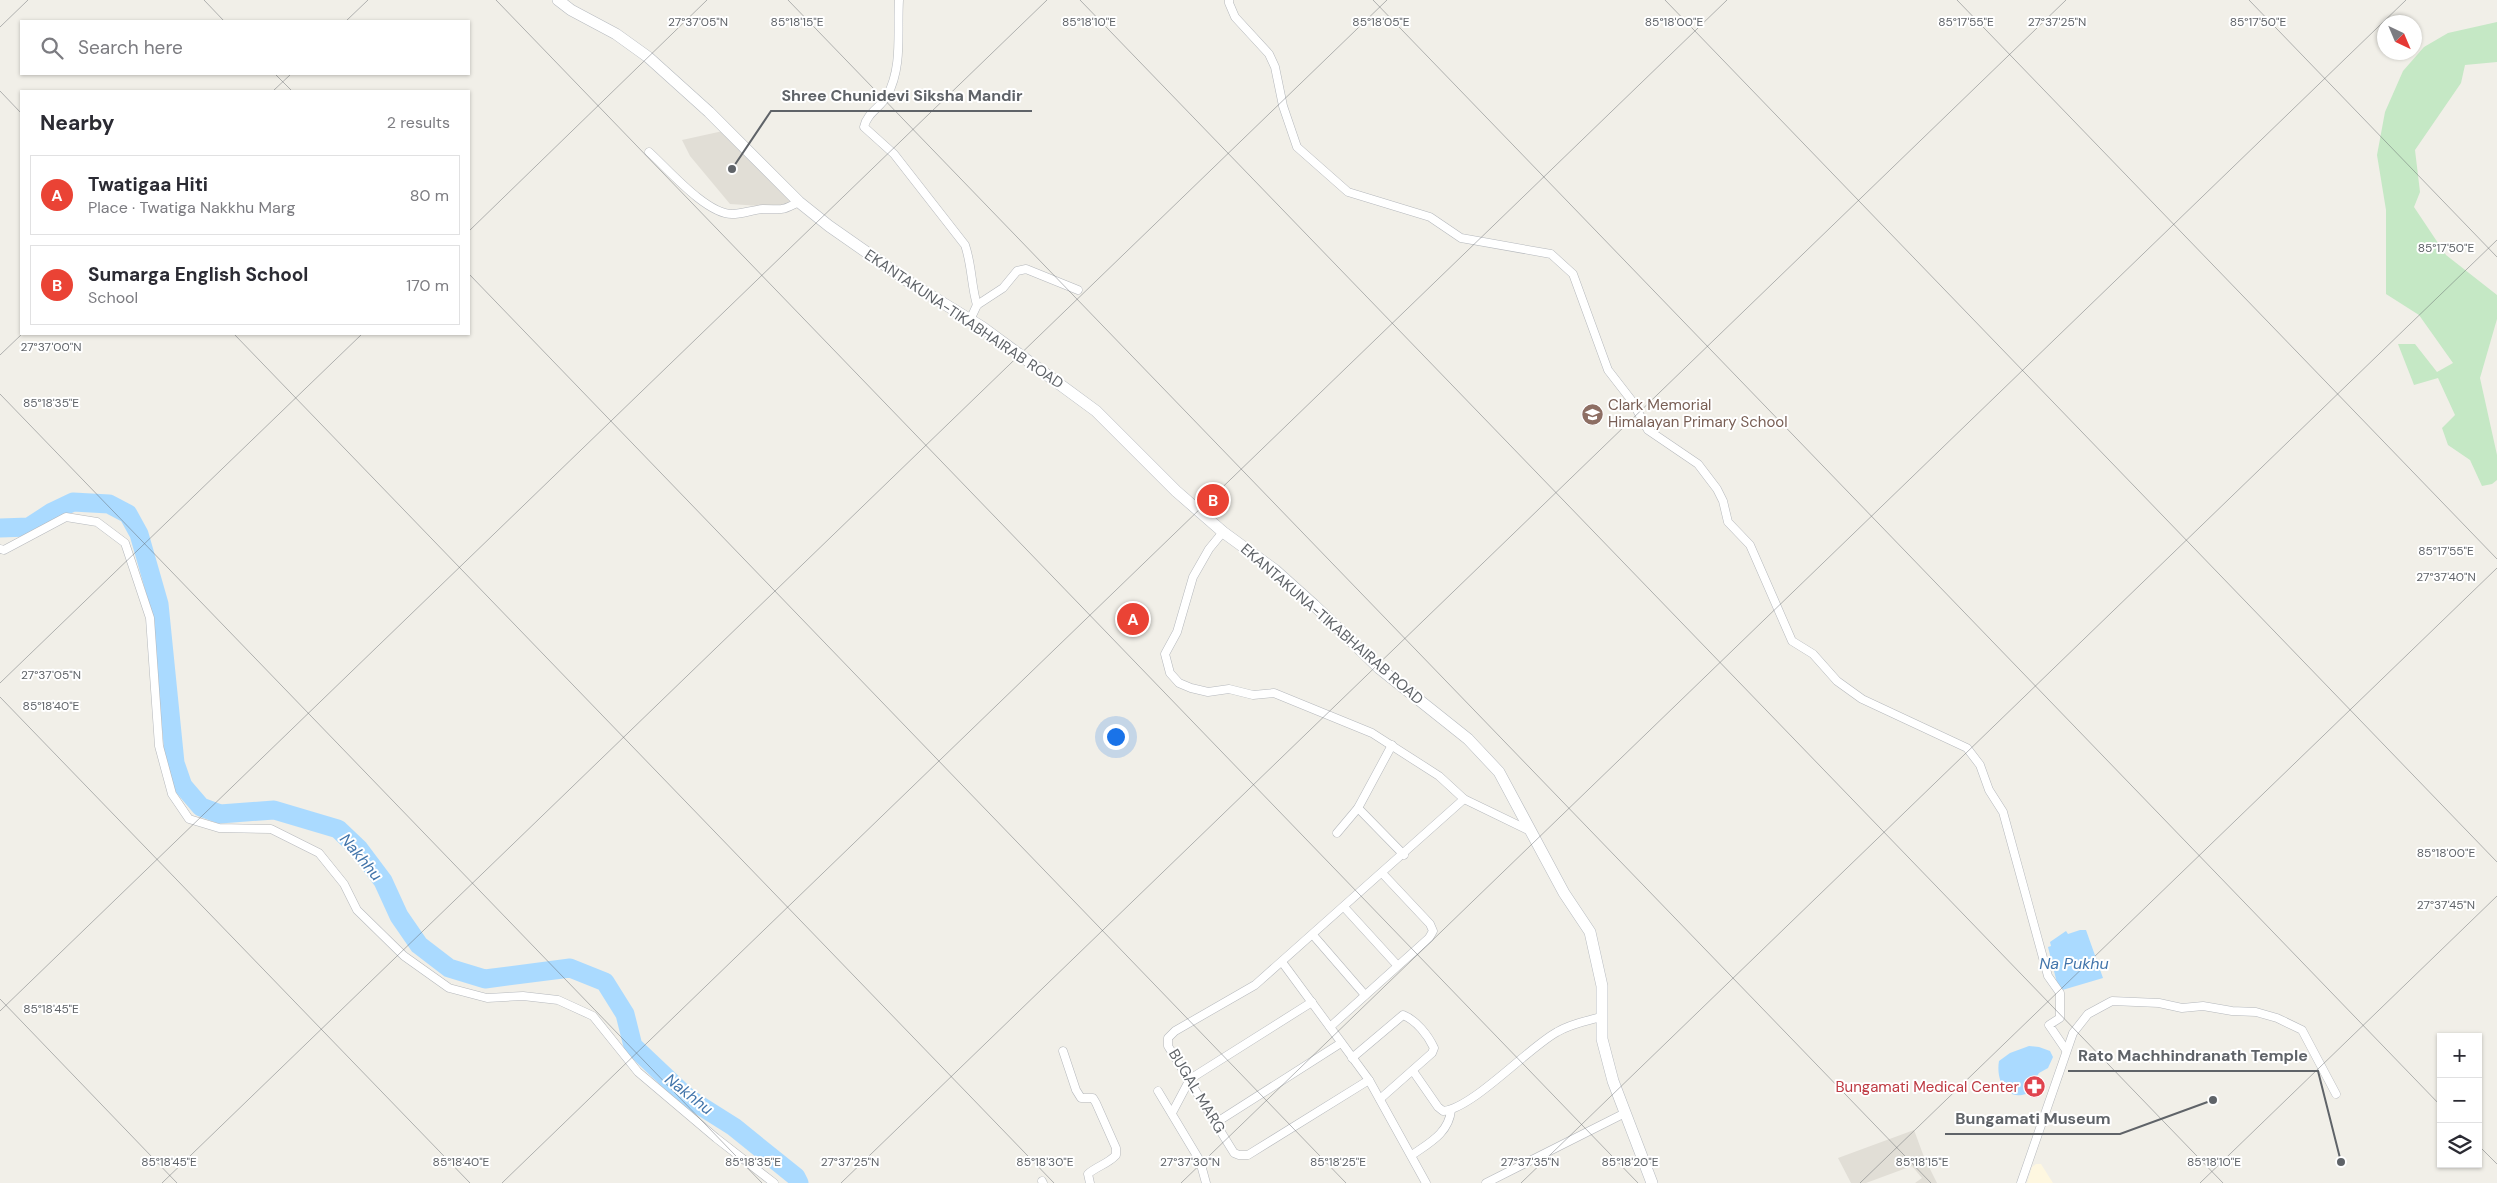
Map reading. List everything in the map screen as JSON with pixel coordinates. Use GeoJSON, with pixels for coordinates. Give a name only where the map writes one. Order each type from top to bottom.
{"type":"FeatureCollection","features":[{"type":"Feature","properties":{"kind":"main road","name":"EKANTAKUNA-TIKABHAIRAB ROAD"},"geometry":{"type":"LineString","coordinates":[[558,0],[571,10],[616,34],[648,57],[709,112],[799,202],[892,270],[982,327],[1096,411],[1176,491],[1224,532],[1275,570],[1379,668],[1468,738],[1499,772],[1564,893],[1590,932],[1602,986],[1602,1039],[1625,1113],[1652,1183]]}},
{"type":"Feature","properties":{"kind":"street"},"geometry":{"type":"LineString","coordinates":[[899,0],[898,67],[886,97],[866,119],[864,127],[894,154],[965,245],[971,261],[973,289],[977,305]]}},
{"type":"Feature","properties":{"kind":"street"},"geometry":{"type":"LineString","coordinates":[[1230,0],[1229,3],[1235,17],[1269,54],[1275,67],[1282,106],[1297,147],[1348,192],[1430,216],[1461,238],[1552,254],[1573,274],[1608,370],[1632,400],[1648,430],[1698,464],[1717,489],[1723,501],[1728,522],[1750,545],[1792,641],[1813,654],[1837,681],[1862,699],[1967,748],[1974,756],[1988,790],[2003,812],[2048,976],[2060,993],[2060,1018],[2049,1026],[2066,1050]]}},
{"type":"Feature","properties":{"kind":"street"},"geometry":{"type":"LineString","coordinates":[[649,152],[702,201],[717,210],[730,214],[764,209],[780,211],[799,202]]}},
{"type":"Feature","properties":{"kind":"street"},"geometry":{"type":"LineString","coordinates":[[970,320],[977,305],[1003,288],[1017,272],[1026,269],[1078,290]]}},
{"type":"Feature","properties":{"kind":"street"},"geometry":{"type":"LineString","coordinates":[[0,549],[4,550],[66,518],[97,522],[125,543],[150,618],[159,746],[172,794],[189,819],[219,828],[271,829],[318,853],[344,884],[357,910],[404,956],[449,988],[488,998],[523,996],[558,1000],[593,1016],[638,1072],[716,1138],[774,1183]]}},
{"type":"Feature","properties":{"kind":"street"},"geometry":{"type":"LineString","coordinates":[[1224,532],[1209,549],[1193,578],[1177,632],[1165,654],[1170,673],[1179,682],[1208,692],[1229,689],[1253,695],[1274,693],[1358,726],[1392,745],[1439,776],[1464,799],[1530,831]]}},
{"type":"Feature","properties":{"kind":"street"},"geometry":{"type":"LineString","coordinates":[[1337,833],[1358,808],[1392,745]]}},
{"type":"Feature","properties":{"kind":"street","name":"BUGAL MARG"},"geometry":{"type":"LineString","coordinates":[[1369,1080],[1248,1155],[1234,1153],[1217,1122],[1168,1046],[1168,1038],[1175,1031],[1255,985],[1383,874],[1464,799]]}},
{"type":"Feature","properties":{"kind":"street"},"geometry":{"type":"LineString","coordinates":[[1358,808],[1404,855]]}},
{"type":"Feature","properties":{"kind":"street"},"geometry":{"type":"LineString","coordinates":[[1330,1027],[1429,938],[1433,931],[1430,924],[1383,874]]}},
{"type":"Feature","properties":{"kind":"street"},"geometry":{"type":"LineString","coordinates":[[1344,907],[1398,965]]}},
{"type":"Feature","properties":{"kind":"street"},"geometry":{"type":"LineString","coordinates":[[1313,935],[1365,995]]}},
{"type":"Feature","properties":{"kind":"street"},"geometry":{"type":"LineString","coordinates":[[1282,962],[1369,1080],[1426,1183]]}},
{"type":"Feature","properties":{"kind":"street"},"geometry":{"type":"LineString","coordinates":[[2021,1183],[2073,1033],[2088,1014],[2112,1001],[2159,1003],[2182,1008],[2203,1006],[2232,1011],[2256,1012],[2277,1018],[2302,1030],[2336,1094]]}},
{"type":"Feature","properties":{"kind":"street"},"geometry":{"type":"LineString","coordinates":[[1172,1113],[1190,1079],[1312,1002]]}},
{"type":"Feature","properties":{"kind":"street"},"geometry":{"type":"LineString","coordinates":[[1352,1058],[1403,1015],[1410,1018],[1434,1048],[1432,1053],[1413,1071],[1380,1099]]}},
{"type":"Feature","properties":{"kind":"street"},"geometry":{"type":"LineString","coordinates":[[1413,1071],[1438,1107],[1443,1111],[1451,1110],[1490,1084],[1555,1032],[1601,1017]]}},
{"type":"Feature","properties":{"kind":"street"},"geometry":{"type":"LineString","coordinates":[[1217,1122],[1340,1043]]}},
{"type":"Feature","properties":{"kind":"street"},"geometry":{"type":"LineString","coordinates":[[1064,1051],[1076,1090],[1081,1098],[1092,1098],[1096,1103],[1116,1148],[1116,1155],[1112,1160],[1096,1167],[1088,1174],[1090,1183]]}},
{"type":"Feature","properties":{"kind":"street"},"geometry":{"type":"LineString","coordinates":[[1158,1092],[1203,1168],[1206,1183]]}},
{"type":"Feature","properties":{"kind":"street"},"geometry":{"type":"LineString","coordinates":[[1412,1156],[1445,1128],[1450,1120],[1451,1110]]}},
{"type":"Feature","properties":{"kind":"street"},"geometry":{"type":"LineString","coordinates":[[1486,1183],[1625,1113]]}},
{"type":"Feature","properties":{"kind":"shaded area"},"geometry":{"type":"Polygon","coordinates":[[[723,131],[778,182],[791,204],[776,207],[730,204],[690,156],[682,140],[723,131]]]}},
{"type":"Feature","properties":{"kind":"shaded area"},"geometry":{"type":"Polygon","coordinates":[[[1914,1130],[1924,1157],[1937,1183],[1915,1183],[1922,1178],[1912,1166],[1866,1183],[1851,1183],[1838,1158],[1914,1130]]]}},
{"type":"Feature","properties":{"kind":"shaded area"},"geometry":{"type":"Polygon","coordinates":[[[2036,1164],[2041,1164],[2053,1183],[2027,1183],[2032,1167],[2036,1164]]]}},
{"type":"Feature","properties":{"kind":"green space"},"geometry":{"type":"Polygon","coordinates":[[[2497,22],[2497,62],[2465,65],[2461,83],[2415,150],[2420,192],[2414,207],[2446,255],[2497,295],[2497,319],[2480,378],[2497,455],[2497,480],[2492,484],[2482,486],[2470,460],[2448,445],[2442,428],[2455,415],[2438,378],[2414,385],[2398,344],[2415,344],[2437,372],[2453,363],[2419,315],[2386,294],[2386,210],[2377,155],[2385,112],[2403,71],[2413,60],[2422,60],[2422,49],[2424,47],[2448,33],[2497,22]]]}},
{"type":"Feature","properties":{"kind":"water","name":"Na Pukhu"},"geometry":{"type":"Polygon","coordinates":[[[2086,930],[2103,978],[2059,991],[2048,947],[2051,946],[2050,942],[2066,931],[2068,934],[2086,930]]]}},
{"type":"Feature","properties":{"kind":"water"},"geometry":{"type":"Polygon","coordinates":[[[2029,1046],[2050,1051],[2053,1057],[2048,1068],[2039,1073],[2026,1094],[2012,1094],[2007,1091],[2000,1081],[1999,1061],[2010,1053],[2029,1046]]]}},
{"type":"Feature","properties":{"kind":"waterway","name":"Nakhhu"},"geometry":{"type":"LineString","coordinates":[[0,528],[29,527],[52,512],[73,502],[109,504],[128,514],[139,534],[159,604],[175,763],[183,786],[201,807],[220,814],[274,810],[338,829],[359,849],[383,881],[399,916],[419,945],[449,968],[485,979],[570,968],[605,982],[625,1014],[633,1046],[688,1098],[734,1127],[796,1177],[799,1183]]}},
{"type":"Feature","properties":{"kind":"place","name":"Shree Chunidevi Siksha Mandir"},"geometry":{"type":"Point","coordinates":[732,169]}},
{"type":"Feature","properties":{"kind":"place","name":"Clark Memorial Himalayan Primary School"},"geometry":{"type":"Point","coordinates":[1592,414]}},
{"type":"Feature","properties":{"kind":"place","name":"Sumarga English School"},"geometry":{"type":"Point","coordinates":[1213,500]}},
{"type":"Feature","properties":{"kind":"place","name":"Twatigaa Hiti"},"geometry":{"type":"Point","coordinates":[1133,619]}},
{"type":"Feature","properties":{"kind":"place","name":"Bungamati Medical Center"},"geometry":{"type":"Point","coordinates":[2035,1087]}},
{"type":"Feature","properties":{"kind":"place","name":"Bungamati Museum"},"geometry":{"type":"Point","coordinates":[2213,1100]}},
{"type":"Feature","properties":{"kind":"place","name":"Rato Machhindranath Temple"},"geometry":{"type":"Point","coordinates":[2341,1162]}}]}
